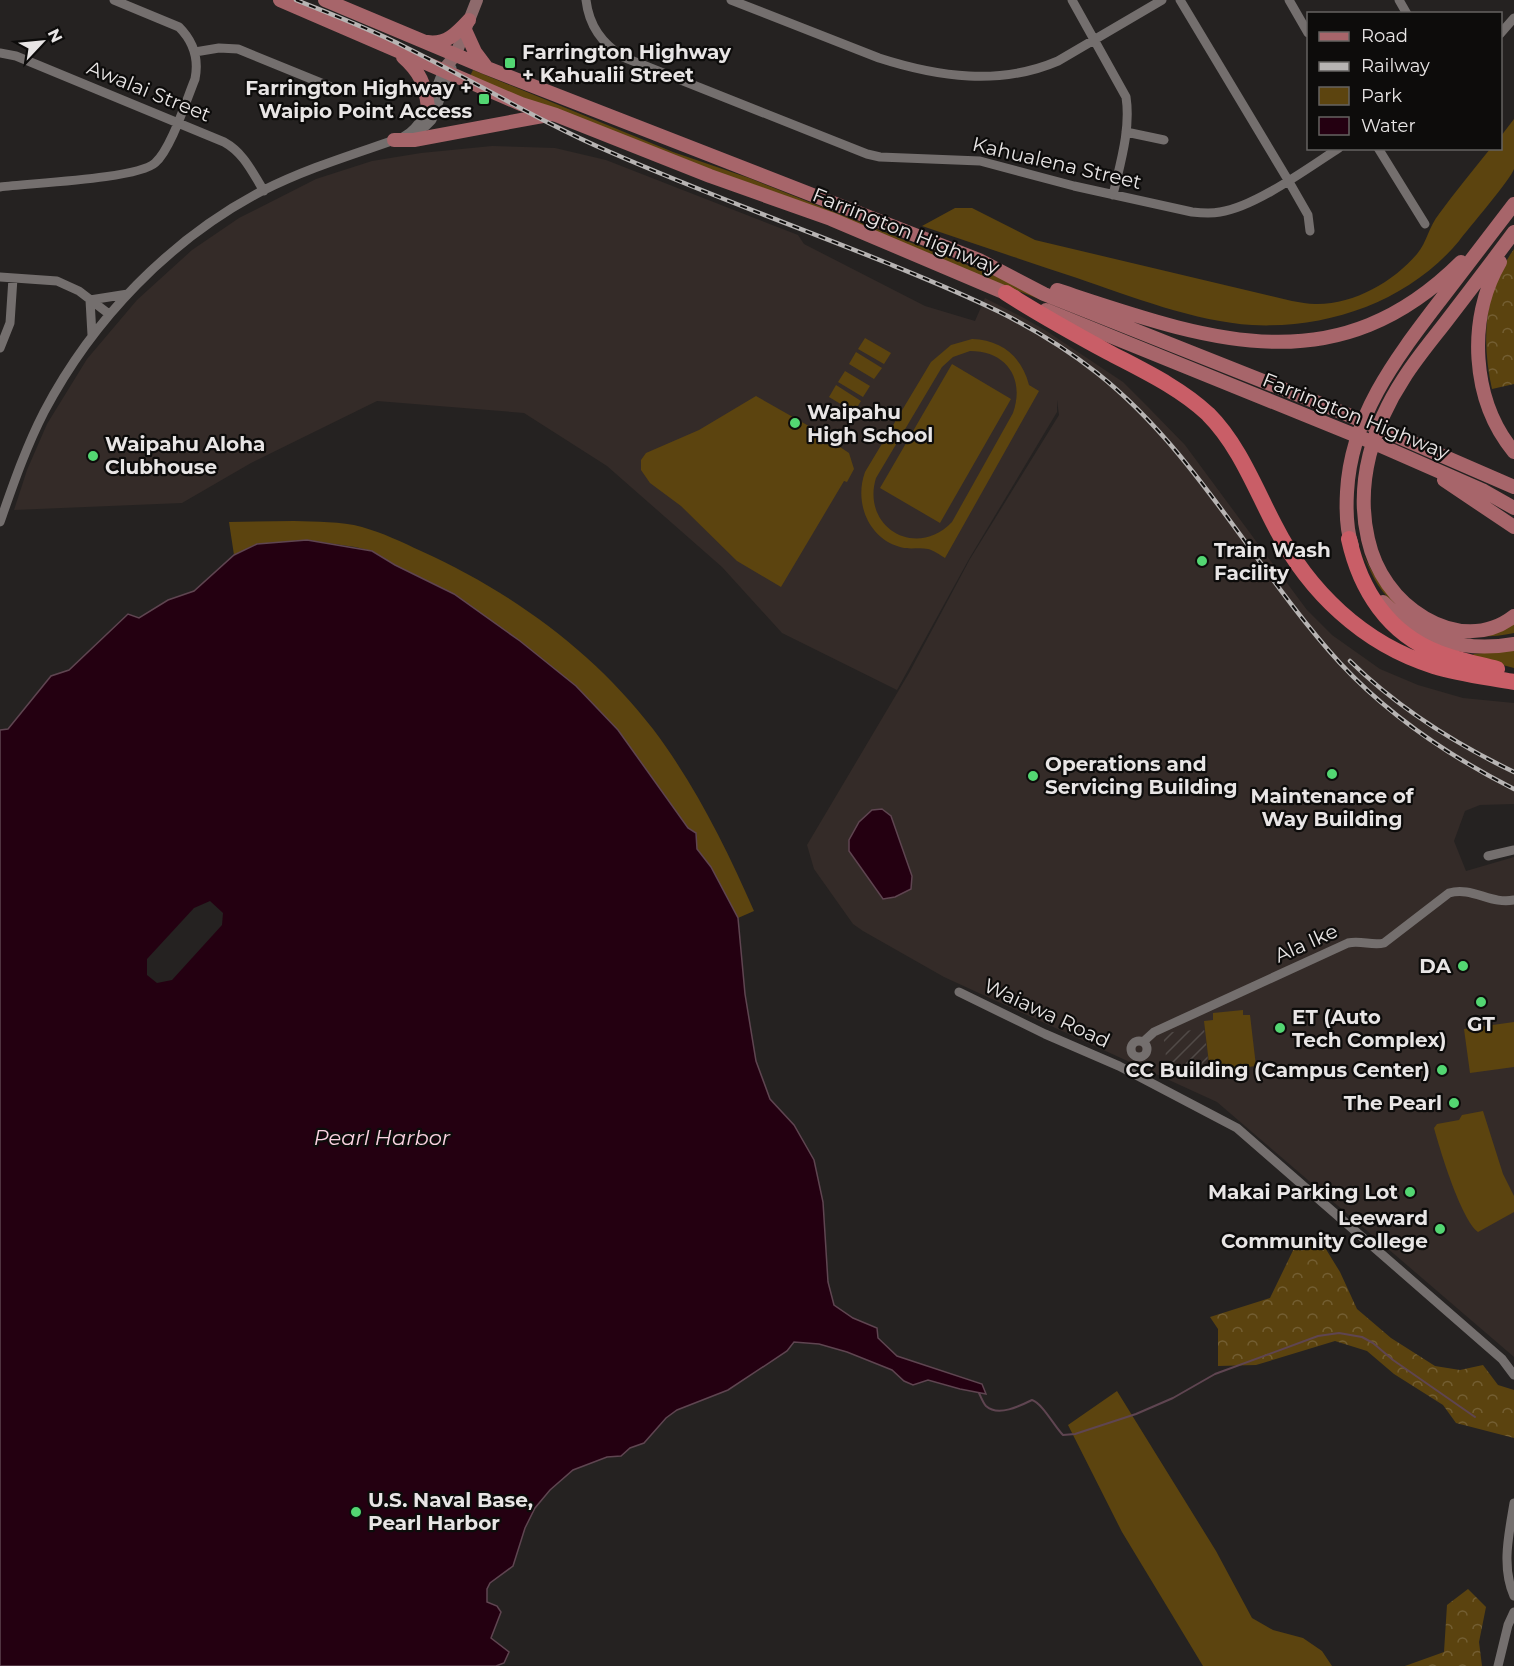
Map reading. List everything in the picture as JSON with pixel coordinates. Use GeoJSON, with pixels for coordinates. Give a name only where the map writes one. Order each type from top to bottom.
{"type":"FeatureCollection","features":[{"type":"Feature","properties":{"kind":"highway"},"geometry":{"type":"LineString","coordinates":[[1006,293],[1053,322],[1176,389],[1208,415],[1243,462],[1286,548],[1299,568],[1317,591],[1351,622],[1392,648],[1433,666],[1514,682]]}},
{"type":"Feature","properties":{"kind":"highway"},"geometry":{"type":"LineString","coordinates":[[1349,539],[1354,561],[1374,603],[1402,632],[1439,654],[1514,673]]}},
{"type":"Feature","properties":{"kind":"main road","name":"Farrington Highway"},"geometry":{"type":"LineString","coordinates":[[280,0],[521,104],[556,115],[710,176],[831,219],[1092,330],[1379,445],[1484,490],[1514,508]]}},
{"type":"Feature","properties":{"kind":"main road","name":"Farrington Highway"},"geometry":{"type":"LineString","coordinates":[[325,0],[455,56],[979,260],[1044,294],[1346,414],[1514,487]]}},
{"type":"Feature","properties":{"kind":"main road"},"geometry":{"type":"LineString","coordinates":[[422,41],[436,42],[450,38],[467,25],[475,52],[487,68]]}},
{"type":"Feature","properties":{"kind":"main road"},"geometry":{"type":"LineString","coordinates":[[390,46],[420,74],[426,90],[428,106]]}},
{"type":"Feature","properties":{"kind":"main road"},"geometry":{"type":"LineString","coordinates":[[394,140],[414,140],[538,116],[556,115]]}},
{"type":"Feature","properties":{"kind":"main road"},"geometry":{"type":"LineString","coordinates":[[979,260],[1036,283],[1134,315],[1247,342],[1295,343],[1341,335],[1360,329],[1403,308],[1440,282],[1511,208]]}},
{"type":"Feature","properties":{"kind":"main road"},"geometry":{"type":"LineString","coordinates":[[1511,208],[1399,356],[1372,398],[1359,429],[1350,463],[1346,504],[1349,539],[1356,560],[1373,589],[1389,608],[1411,626],[1439,639],[1462,645],[1484,647],[1514,644]]}},
{"type":"Feature","properties":{"kind":"main road"},"geometry":{"type":"LineString","coordinates":[[1514,232],[1405,375],[1389,403],[1366,470],[1364,516],[1370,549],[1381,573],[1400,600],[1429,620],[1461,631],[1486,630],[1506,622],[1514,615]]}},
{"type":"Feature","properties":{"kind":"main road"},"geometry":{"type":"LineString","coordinates":[[1514,239],[1495,269],[1485,296],[1479,327],[1478,350],[1480,372],[1488,405],[1514,452]]}},
{"type":"Feature","properties":{"kind":"main road"},"geometry":{"type":"LineString","coordinates":[[1379,445],[1449,483],[1514,527]]}},
{"type":"Feature","properties":{"kind":"street"},"geometry":{"type":"LineString","coordinates":[[0,187],[118,175],[144,169],[161,157],[195,80],[197,70],[195,52],[186,34],[179,27],[114,0]]}},
{"type":"Feature","properties":{"kind":"street"},"geometry":{"type":"LineString","coordinates":[[410,133],[424,115],[447,72],[477,0]]}},
{"type":"Feature","properties":{"kind":"street","name":"Kahualena Street"},"geometry":{"type":"LineString","coordinates":[[586,0],[591,24],[601,38],[623,57],[867,154],[893,158],[980,161],[1113,195],[1208,214],[1243,206],[1336,150]]}},
{"type":"Feature","properties":{"kind":"street"},"geometry":{"type":"LineString","coordinates":[[731,0],[904,66],[946,75],[982,76],[1023,73],[1058,61],[1162,0]]}},
{"type":"Feature","properties":{"kind":"street"},"geometry":{"type":"LineString","coordinates":[[1072,0],[1126,97],[1128,115],[1126,132],[1113,195]]}},
{"type":"Feature","properties":{"kind":"street"},"geometry":{"type":"LineString","coordinates":[[1180,0],[1308,215],[1310,231]]}},
{"type":"Feature","properties":{"kind":"street"},"geometry":{"type":"LineString","coordinates":[[1289,0],[1307,31]]}},
{"type":"Feature","properties":{"kind":"street"},"geometry":{"type":"LineString","coordinates":[[1502,32],[1514,18]]}},
{"type":"Feature","properties":{"kind":"street"},"geometry":{"type":"LineString","coordinates":[[195,52],[219,48],[238,49],[336,88],[353,91]]}},
{"type":"Feature","properties":{"kind":"street","name":"Awalai Street"},"geometry":{"type":"LineString","coordinates":[[0,53],[16,56],[233,147],[247,162],[264,191]]}},
{"type":"Feature","properties":{"kind":"street"},"geometry":{"type":"LineString","coordinates":[[0,522],[26,450],[63,378],[109,314],[150,271],[201,230],[264,191],[312,169],[417,131],[432,120],[447,72]]}},
{"type":"Feature","properties":{"kind":"street"},"geometry":{"type":"LineString","coordinates":[[1126,132],[1164,140]]}},
{"type":"Feature","properties":{"kind":"street"},"geometry":{"type":"LineString","coordinates":[[1379,150],[1425,224]]}},
{"type":"Feature","properties":{"kind":"street"},"geometry":{"type":"LineString","coordinates":[[0,277],[57,281],[79,291],[109,314]]}},
{"type":"Feature","properties":{"kind":"street"},"geometry":{"type":"LineString","coordinates":[[0,348],[10,323],[13,278]]}},
{"type":"Feature","properties":{"kind":"street"},"geometry":{"type":"LineString","coordinates":[[90,300],[128,294]]}},
{"type":"Feature","properties":{"kind":"street"},"geometry":{"type":"LineString","coordinates":[[90,300],[92,335]]}},
{"type":"Feature","properties":{"kind":"street"},"geometry":{"type":"LineString","coordinates":[[1488,856],[1514,850]]}},
{"type":"Feature","properties":{"kind":"street","name":"Ala Ike"},"geometry":{"type":"LineString","coordinates":[[1143,1041],[1154,1032],[1348,943],[1362,941],[1378,945],[1384,943],[1449,893],[1459,890],[1496,900],[1514,900]]}},
{"type":"Feature","properties":{"kind":"street","name":"Waiawa Road"},"geometry":{"type":"LineString","coordinates":[[959,992],[1045,1034],[1119,1066],[1237,1128],[1502,1359],[1514,1375]]}},
{"type":"Feature","properties":{"kind":"street"},"geometry":{"type":"LineString","coordinates":[[1514,1503],[1506,1549],[1507,1569],[1514,1596]]}},
{"type":"Feature","properties":{"kind":"street"},"geometry":{"type":"LineString","coordinates":[[1498,1666],[1508,1625],[1514,1612]]}},
{"type":"Feature","properties":{"kind":"shaded area"},"geometry":{"type":"Polygon","coordinates":[[[492,146],[555,148],[606,160],[798,235],[804,244],[925,306],[975,321],[985,298],[1022,317],[1123,382],[1149,408],[1185,445],[1307,610],[1332,635],[1380,669],[1418,685],[1463,698],[1514,703],[1514,804],[1480,805],[1465,811],[1454,841],[1466,871],[1514,857],[1514,1357],[1217,1102],[944,977],[863,931],[853,924],[814,869],[807,845],[909,673],[970,559],[1059,415],[1057,400],[1057,412],[969,559],[897,690],[782,633],[722,567],[607,466],[524,413],[377,401],[251,463],[182,503],[14,510],[27,470],[47,424],[87,359],[137,300],[192,250],[239,218],[316,179],[372,161],[421,153],[492,146]]]}},
{"type":"Feature","properties":{"kind":"shaded area"},"geometry":{"type":"Polygon","coordinates":[[[1204,1029],[1209,1068],[1168,1073],[1163,1033],[1204,1029]]]}},
{"type":"Feature","properties":{"kind":"green space"},"geometry":{"type":"Polygon","coordinates":[[[473,70],[673,152],[749,178],[1323,407],[1322,411],[730,177],[524,101],[470,76],[473,70]]]}},
{"type":"Feature","properties":{"kind":"green space"},"geometry":{"type":"Polygon","coordinates":[[[1514,119],[1514,169],[1498,193],[1439,262],[1392,295],[1366,307],[1310,322],[1252,325],[1186,314],[922,226],[955,208],[972,208],[1035,240],[1292,301],[1312,304],[1344,301],[1384,282],[1417,254],[1436,219],[1489,150],[1502,150],[1502,135],[1514,119]]]}},
{"type":"Feature","properties":{"kind":"green space"},"geometry":{"type":"Polygon","coordinates":[[[1514,249],[1514,384],[1492,389],[1486,334],[1488,316],[1496,282],[1514,249]]]}},
{"type":"Feature","properties":{"kind":"green space"},"geometry":{"type":"Polygon","coordinates":[[[865,338],[891,353],[884,364],[858,349],[865,338]]]}},
{"type":"Feature","properties":{"kind":"green space"},"geometry":{"type":"Polygon","coordinates":[[[972,339],[983,340],[1001,347],[1016,358],[1029,385],[1039,391],[945,558],[928,549],[900,547],[879,536],[866,517],[861,495],[865,472],[931,362],[951,345],[972,339]],[[970,351],[953,357],[942,367],[876,478],[873,496],[876,511],[895,533],[908,538],[923,538],[938,533],[952,522],[1013,413],[1017,389],[1010,369],[994,356],[970,351]]]}},
{"type":"Feature","properties":{"kind":"green space"},"geometry":{"type":"Polygon","coordinates":[[[856,352],[882,368],[874,379],[849,364],[856,352]]]}},
{"type":"Feature","properties":{"kind":"green space"},"geometry":{"type":"Polygon","coordinates":[[[952,364],[1011,399],[940,523],[880,488],[952,364]]]}},
{"type":"Feature","properties":{"kind":"green space"},"geometry":{"type":"Polygon","coordinates":[[[845,371],[870,386],[863,397],[838,382],[845,371]]]}},
{"type":"Feature","properties":{"kind":"green space"},"geometry":{"type":"Polygon","coordinates":[[[836,385],[861,401],[854,412],[829,397],[836,385]]]}},
{"type":"Feature","properties":{"kind":"green space"},"geometry":{"type":"Polygon","coordinates":[[[756,396],[807,425],[849,453],[854,469],[847,482],[844,481],[781,587],[737,561],[681,506],[650,483],[641,470],[641,460],[646,453],[699,430],[756,396]]]}},
{"type":"Feature","properties":{"kind":"green space"},"geometry":{"type":"Polygon","coordinates":[[[294,521],[354,525],[400,541],[454,567],[518,604],[577,649],[629,701],[653,729],[683,772],[709,817],[754,911],[738,918],[711,867],[697,849],[696,833],[688,828],[618,730],[520,641],[454,594],[372,551],[355,547],[307,540],[257,544],[234,555],[229,522],[294,521]]]}},
{"type":"Feature","properties":{"kind":"green space"},"geometry":{"type":"Polygon","coordinates":[[[1361,551],[1375,577],[1386,591],[1419,619],[1446,631],[1475,635],[1496,630],[1514,619],[1514,633],[1495,636],[1457,635],[1421,623],[1405,613],[1378,585],[1361,551]]]}},
{"type":"Feature","properties":{"kind":"green space"},"geometry":{"type":"Polygon","coordinates":[[[1514,650],[1514,668],[1476,658],[1473,654],[1514,650]]]}},
{"type":"Feature","properties":{"kind":"green space"},"geometry":{"type":"Polygon","coordinates":[[[1243,1010],[1243,1015],[1250,1015],[1256,1066],[1210,1072],[1204,1021],[1213,1020],[1213,1013],[1243,1010]]]}},
{"type":"Feature","properties":{"kind":"green space"},"geometry":{"type":"Polygon","coordinates":[[[1514,1022],[1514,1067],[1470,1073],[1464,1029],[1514,1022]]]}},
{"type":"Feature","properties":{"kind":"green space"},"geometry":{"type":"Polygon","coordinates":[[[1483,1111],[1503,1174],[1514,1196],[1514,1212],[1478,1232],[1471,1225],[1458,1199],[1434,1128],[1437,1124],[1459,1120],[1462,1115],[1483,1111]]]}},
{"type":"Feature","properties":{"kind":"green space"},"geometry":{"type":"Polygon","coordinates":[[[1300,1236],[1324,1246],[1340,1272],[1357,1309],[1391,1338],[1435,1366],[1460,1370],[1483,1365],[1498,1385],[1514,1390],[1514,1438],[1456,1423],[1443,1405],[1394,1374],[1367,1351],[1335,1341],[1256,1365],[1218,1366],[1218,1329],[1210,1317],[1270,1298],[1300,1236]]]}},
{"type":"Feature","properties":{"kind":"green space"},"geometry":{"type":"Polygon","coordinates":[[[1117,1391],[1216,1551],[1252,1618],[1273,1630],[1303,1638],[1322,1651],[1332,1666],[1203,1666],[1122,1532],[1068,1425],[1117,1391]]]}},
{"type":"Feature","properties":{"kind":"green space"},"geometry":{"type":"Polygon","coordinates":[[[1468,1589],[1486,1607],[1479,1642],[1482,1666],[1405,1666],[1444,1652],[1447,1605],[1468,1589]]]}},
{"type":"Feature","properties":{"kind":"water","name":"Pearl Harbor"},"geometry":{"type":"Polygon","coordinates":[[[307,540],[372,551],[454,594],[520,641],[576,686],[618,730],[688,828],[696,833],[697,849],[711,867],[738,918],[745,994],[756,1061],[770,1099],[794,1125],[814,1160],[823,1202],[828,1282],[834,1305],[853,1318],[877,1328],[878,1338],[897,1356],[982,1384],[986,1394],[928,1380],[913,1385],[904,1381],[892,1370],[847,1352],[819,1344],[794,1342],[787,1351],[728,1390],[677,1410],[666,1418],[644,1443],[630,1448],[621,1456],[607,1457],[573,1470],[550,1490],[535,1508],[525,1528],[513,1566],[490,1583],[487,1589],[487,1602],[497,1606],[501,1612],[491,1638],[509,1652],[504,1663],[496,1666],[0,1666],[0,730],[8,729],[51,676],[69,670],[128,614],[139,618],[168,600],[194,591],[234,555],[257,544],[307,540]]]}},
{"type":"Feature","properties":{"kind":"water"},"geometry":{"type":"Polygon","coordinates":[[[882,809],[891,816],[912,876],[911,889],[895,897],[883,899],[849,851],[849,840],[859,822],[872,810],[882,809]]]}},
{"type":"Feature","properties":{"kind":"pier"},"geometry":{"type":"Polygon","coordinates":[[[210,901],[223,913],[222,925],[172,980],[157,983],[147,975],[147,959],[194,908],[210,901]]]}},
{"type":"Feature","properties":{"kind":"waterway"},"geometry":{"type":"LineString","coordinates":[[979,1393],[986,1406],[997,1411],[1032,1400],[1044,1410],[1063,1435],[1075,1434],[1136,1414],[1173,1398],[1215,1374],[1318,1336],[1339,1333],[1362,1337],[1373,1343],[1393,1360],[1475,1417]]}},
{"type":"Feature","properties":{"kind":"railway"},"geometry":{"type":"LineString","coordinates":[[296,0],[392,40],[584,140],[644,167],[943,286],[996,310],[1047,338],[1097,373],[1133,404],[1165,439],[1195,475],[1309,627],[1359,683],[1421,734],[1466,763],[1514,789]]}},
{"type":"Feature","properties":{"kind":"railway"},"geometry":{"type":"LineString","coordinates":[[1350,661],[1387,694],[1448,737],[1514,772]]}},
{"type":"Feature","properties":{"kind":"place","name":"Farrington Highway + Kahualii Street"},"geometry":{"type":"Point","coordinates":[510,63]}},
{"type":"Feature","properties":{"kind":"place","name":"Farrington Highway + Waipio Point Access"},"geometry":{"type":"Point","coordinates":[484,99]}},
{"type":"Feature","properties":{"kind":"place","name":"Waipahu High School"},"geometry":{"type":"Point","coordinates":[795,423]}},
{"type":"Feature","properties":{"kind":"place","name":"Waipahu Aloha Clubhouse"},"geometry":{"type":"Point","coordinates":[93,456]}},
{"type":"Feature","properties":{"kind":"place","name":"Train Wash Facility"},"geometry":{"type":"Point","coordinates":[1202,561]}},
{"type":"Feature","properties":{"kind":"place","name":"Maintenance of Way Building"},"geometry":{"type":"Point","coordinates":[1332,774]}},
{"type":"Feature","properties":{"kind":"place","name":"Operations and Servicing Building"},"geometry":{"type":"Point","coordinates":[1033,776]}},
{"type":"Feature","properties":{"kind":"place","name":"DA"},"geometry":{"type":"Point","coordinates":[1463,966]}},
{"type":"Feature","properties":{"kind":"place","name":"GT"},"geometry":{"type":"Point","coordinates":[1481,1002]}},
{"type":"Feature","properties":{"kind":"place","name":"ET (Auto Tech Complex)"},"geometry":{"type":"Point","coordinates":[1280,1028]}},
{"type":"Feature","properties":{"kind":"place","name":"CC Building (Campus Center)"},"geometry":{"type":"Point","coordinates":[1442,1070]}},
{"type":"Feature","properties":{"kind":"place","name":"The Pearl"},"geometry":{"type":"Point","coordinates":[1454,1103]}},
{"type":"Feature","properties":{"kind":"place","name":"Makai Parking Lot"},"geometry":{"type":"Point","coordinates":[1410,1192]}},
{"type":"Feature","properties":{"kind":"place","name":"Leeward Community College"},"geometry":{"type":"Point","coordinates":[1440,1229]}},
{"type":"Feature","properties":{"kind":"place","name":"U.S. Naval Base, Pearl Harbor"},"geometry":{"type":"Point","coordinates":[356,1512]}}]}
